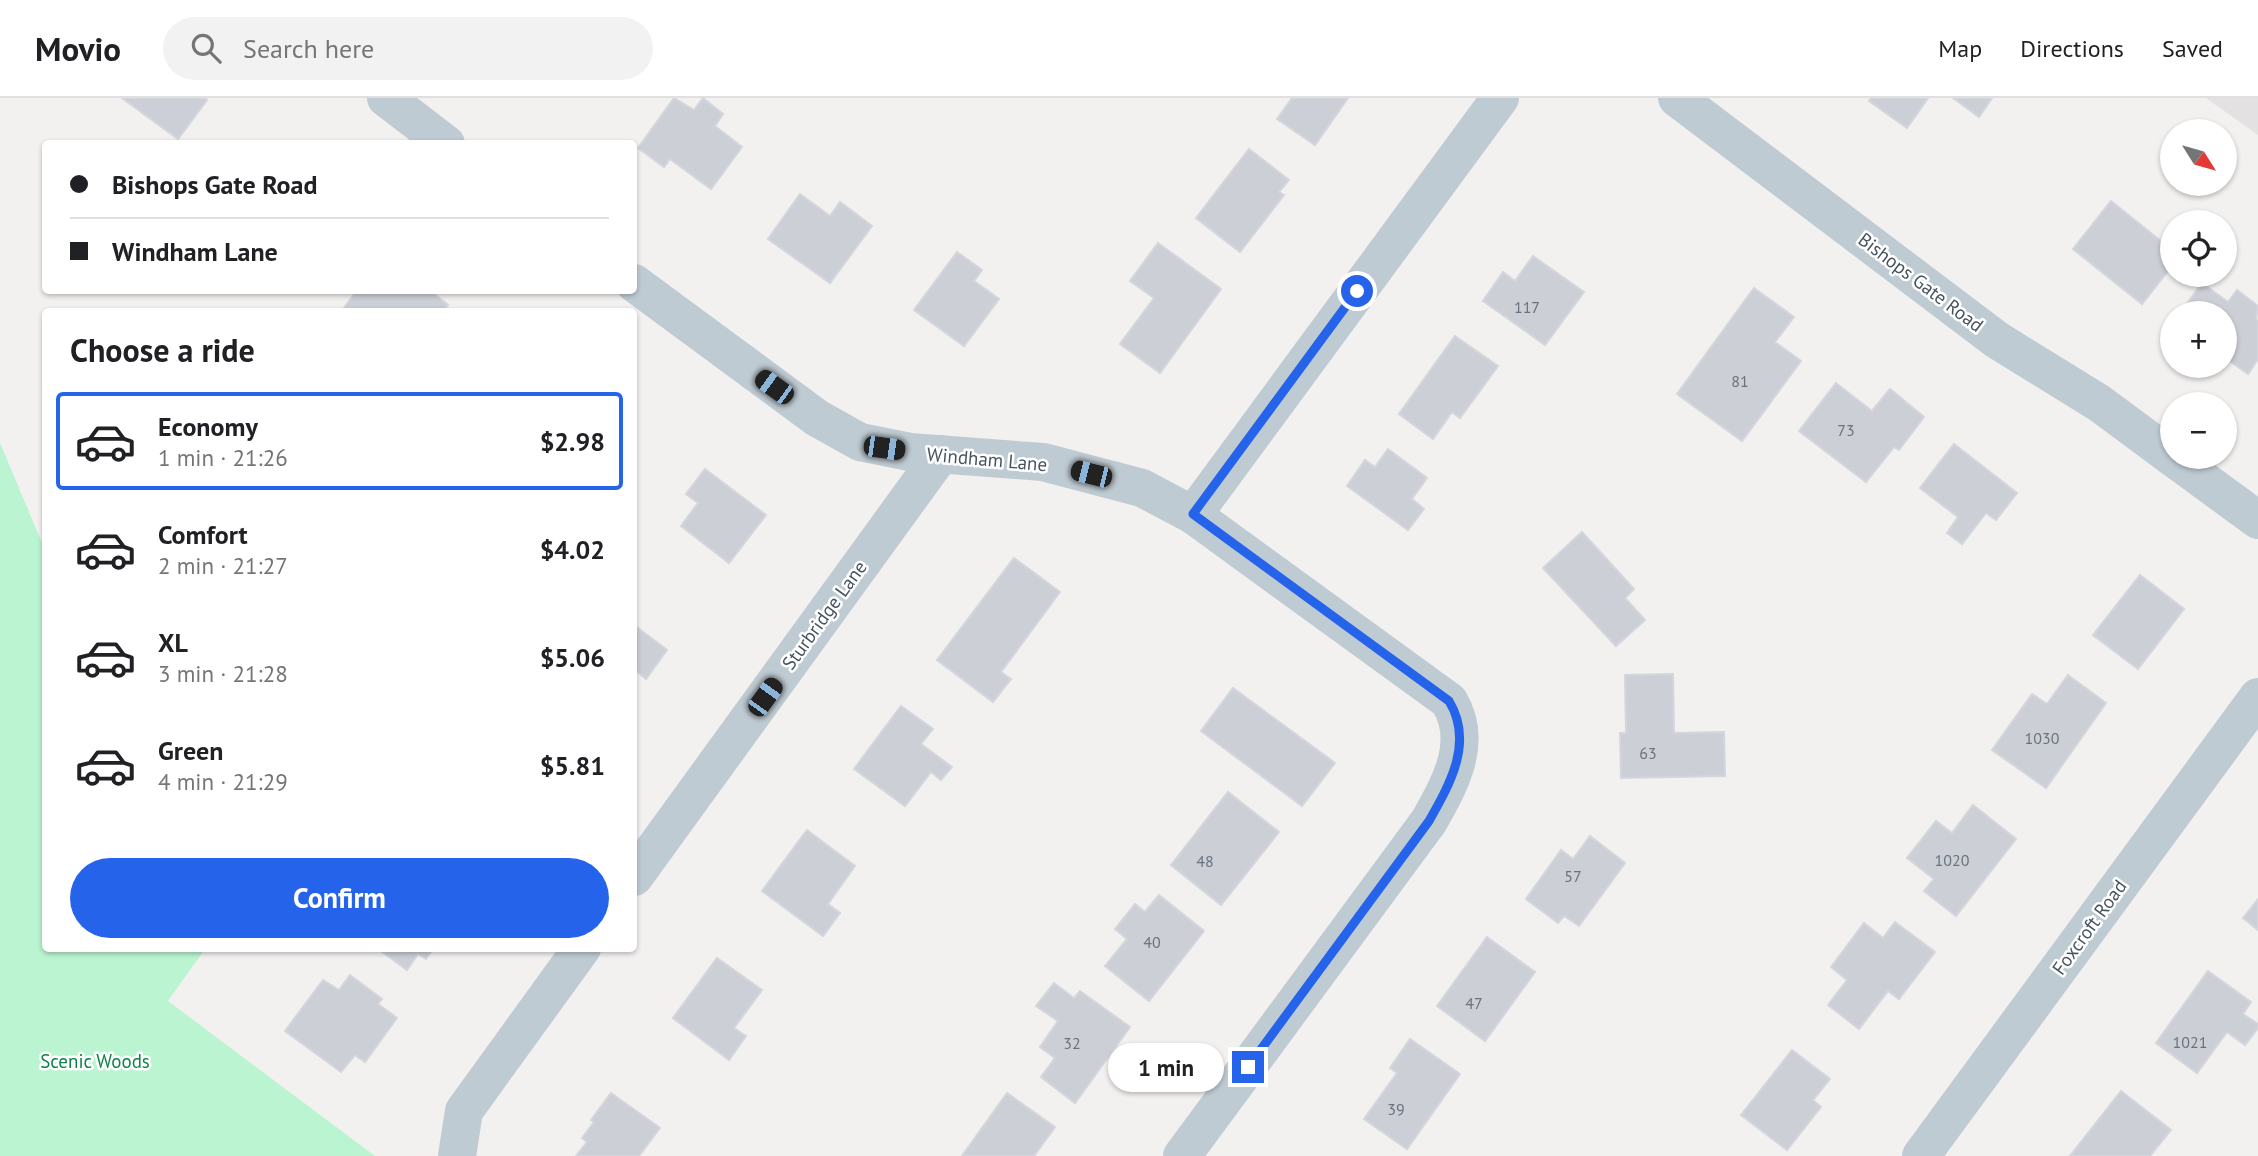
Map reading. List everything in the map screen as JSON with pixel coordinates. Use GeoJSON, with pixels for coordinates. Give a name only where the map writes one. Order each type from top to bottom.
{"type":"FeatureCollection","features":[{"type":"Feature","properties":{"kind":"street"},"geometry":{"type":"LineString","coordinates":[[386,98],[441,140]]}},
{"type":"Feature","properties":{"kind":"street"},"geometry":{"type":"LineString","coordinates":[[1193,514],[1500,98]]}},
{"type":"Feature","properties":{"kind":"street","name":"Bishops Gate Road"},"geometry":{"type":"LineString","coordinates":[[1677,98],[1997,340],[2099,403],[2160,448]]}},
{"type":"Feature","properties":{"kind":"street","name":"Windham Lane"},"geometry":{"type":"LineString","coordinates":[[637,285],[843,434],[884,448],[1043,462],[1142,488],[1193,514],[1449,701],[1457,714],[1459,758],[1449,785],[1429,821],[1182,1156]]}},
{"type":"Feature","properties":{"kind":"street","name":"Sturbridge Lane"},"geometry":{"type":"LineString","coordinates":[[637,873],[941,454]]}},
{"type":"Feature","properties":{"kind":"street","name":"Bishops Gate Road"},"geometry":{"type":"LineString","coordinates":[[2188,469],[2258,520]]}},
{"type":"Feature","properties":{"kind":"street","name":"Foxcroft Road"},"geometry":{"type":"LineString","coordinates":[[1921,1156],[2258,697]]}},
{"type":"Feature","properties":{"kind":"street"},"geometry":{"type":"LineString","coordinates":[[457,1156],[464,1111],[579,952]]}},
{"type":"Feature","properties":{"kind":"shaded area"},"geometry":{"type":"Polygon","coordinates":[[[2206,98],[2258,98],[2258,135],[2206,98]]]}},
{"type":"Feature","properties":{"kind":"green space","name":"Scenic Woods"},"geometry":{"type":"Polygon","coordinates":[[[0,443],[42,543],[42,952],[203,952],[168,1001],[375,1156],[0,1156],[0,443]]]}},
{"type":"Feature","properties":{"kind":"building"},"geometry":{"type":"Polygon","coordinates":[[[122,98],[205,98],[207,100],[178,139],[122,98]]]}},
{"type":"Feature","properties":{"kind":"building"},"geometry":{"type":"Polygon","coordinates":[[[674,98],[694,110],[703,98],[723,114],[715,126],[742,147],[711,189],[670,159],[664,167],[638,148],[674,98]]]}},
{"type":"Feature","properties":{"kind":"building"},"geometry":{"type":"Polygon","coordinates":[[[1292,98],[1348,98],[1315,145],[1277,119],[1292,98]]]}},
{"type":"Feature","properties":{"kind":"building"},"geometry":{"type":"Polygon","coordinates":[[[1871,98],[1928,98],[1907,128],[1869,101],[1871,98]]]}},
{"type":"Feature","properties":{"kind":"building"},"geometry":{"type":"Polygon","coordinates":[[[1953,98],[1992,98],[1979,117],[1953,98]]]}},
{"type":"Feature","properties":{"kind":"building"},"geometry":{"type":"Polygon","coordinates":[[[1249,149],[1289,180],[1279,192],[1284,195],[1240,252],[1196,218],[1249,149]]]}},
{"type":"Feature","properties":{"kind":"building"},"geometry":{"type":"Polygon","coordinates":[[[800,194],[830,216],[840,202],[872,226],[830,283],[768,239],[800,194]]]}},
{"type":"Feature","properties":{"kind":"building"},"geometry":{"type":"Polygon","coordinates":[[[2111,201],[2160,240],[2160,281],[2142,304],[2073,249],[2111,201]]]}},
{"type":"Feature","properties":{"kind":"building"},"geometry":{"type":"Polygon","coordinates":[[[1158,243],[1221,289],[1160,373],[1120,344],[1154,298],[1130,281],[1158,243]]]}},
{"type":"Feature","properties":{"kind":"building"},"geometry":{"type":"Polygon","coordinates":[[[957,252],[982,270],[974,281],[999,299],[964,346],[914,310],[957,252]]]}},
{"type":"Feature","properties":{"kind":"building"},"geometry":{"type":"Polygon","coordinates":[[[1533,256],[1584,292],[1545,345],[1483,301],[1503,272],[1515,281],[1533,256]]]}},
{"type":"Feature","properties":{"kind":"building"},"geometry":{"type":"Polygon","coordinates":[[[2199,287],[2207,287],[2227,301],[2189,301],[2199,287]]]}},
{"type":"Feature","properties":{"kind":"building"},"geometry":{"type":"Polygon","coordinates":[[[1754,288],[1794,317],[1775,342],[1801,361],[1742,441],[1677,394],[1754,288]]]}},
{"type":"Feature","properties":{"kind":"building"},"geometry":{"type":"Polygon","coordinates":[[[2237,290],[2258,306],[2258,359],[2248,374],[2237,366],[2237,301],[2229,301],[2237,290]]]}},
{"type":"Feature","properties":{"kind":"building"},"geometry":{"type":"Polygon","coordinates":[[[354,294],[434,294],[448,305],[445,308],[344,308],[354,294]]]}},
{"type":"Feature","properties":{"kind":"building"},"geometry":{"type":"Polygon","coordinates":[[[1455,336],[1498,366],[1460,418],[1452,412],[1433,439],[1399,414],[1455,336]]]}},
{"type":"Feature","properties":{"kind":"building"},"geometry":{"type":"Polygon","coordinates":[[[1836,383],[1872,411],[1890,389],[1924,417],[1899,450],[1894,447],[1866,482],[1799,431],[1836,383]]]}},
{"type":"Feature","properties":{"kind":"building"},"geometry":{"type":"Polygon","coordinates":[[[1954,444],[2017,493],[1996,520],[1986,513],[1962,544],[1947,533],[1958,517],[1920,488],[1954,444]]]}},
{"type":"Feature","properties":{"kind":"building"},"geometry":{"type":"Polygon","coordinates":[[[1388,449],[1427,478],[1412,499],[1424,509],[1408,530],[1347,486],[1365,460],[1375,467],[1388,449]]]}},
{"type":"Feature","properties":{"kind":"building"},"geometry":{"type":"Polygon","coordinates":[[[705,469],[766,515],[729,563],[681,526],[698,503],[686,494],[705,469]]]}},
{"type":"Feature","properties":{"kind":"building"},"geometry":{"type":"Polygon","coordinates":[[[1582,532],[1634,589],[1625,598],[1645,620],[1616,646],[1543,568],[1582,532]]]}},
{"type":"Feature","properties":{"kind":"building"},"geometry":{"type":"Polygon","coordinates":[[[1014,558],[1060,592],[1001,672],[1011,679],[993,702],[937,660],[1014,558]]]}},
{"type":"Feature","properties":{"kind":"building"},"geometry":{"type":"Polygon","coordinates":[[[2140,575],[2184,609],[2138,669],[2093,635],[2140,575]]]}},
{"type":"Feature","properties":{"kind":"building"},"geometry":{"type":"Polygon","coordinates":[[[637,627],[667,650],[646,679],[637,672],[637,627]]]}},
{"type":"Feature","properties":{"kind":"building"},"geometry":{"type":"Polygon","coordinates":[[[1673,674],[1674,733],[1724,732],[1725,776],[1621,778],[1620,733],[1626,733],[1625,675],[1673,674]]]}},
{"type":"Feature","properties":{"kind":"building"},"geometry":{"type":"Polygon","coordinates":[[[2068,675],[2106,703],[2046,788],[1992,750],[2032,694],[2047,704],[2068,675]]]}},
{"type":"Feature","properties":{"kind":"building"},"geometry":{"type":"Polygon","coordinates":[[[1233,688],[1335,763],[1302,806],[1201,731],[1233,688]]]}},
{"type":"Feature","properties":{"kind":"building"},"geometry":{"type":"Polygon","coordinates":[[[901,706],[933,729],[921,744],[952,767],[941,780],[931,772],[905,806],[854,769],[901,706]]]}},
{"type":"Feature","properties":{"kind":"building"},"geometry":{"type":"Polygon","coordinates":[[[1228,792],[1279,832],[1221,905],[1171,865],[1228,792]]]}},
{"type":"Feature","properties":{"kind":"building"},"geometry":{"type":"Polygon","coordinates":[[[1973,805],[2016,839],[1956,916],[1924,891],[1934,879],[1907,858],[1936,821],[1952,833],[1973,805]]]}},
{"type":"Feature","properties":{"kind":"building"},"geometry":{"type":"Polygon","coordinates":[[[807,830],[855,866],[828,904],[840,913],[823,936],[762,891],[807,830]]]}},
{"type":"Feature","properties":{"kind":"building"},"geometry":{"type":"Polygon","coordinates":[[[1590,836],[1625,863],[1579,926],[1564,916],[1558,923],[1526,899],[1561,850],[1573,859],[1590,836]]]}},
{"type":"Feature","properties":{"kind":"building"},"geometry":{"type":"Polygon","coordinates":[[[1159,895],[1204,931],[1149,1001],[1105,966],[1127,939],[1115,929],[1135,904],[1145,912],[1159,895]]]}},
{"type":"Feature","properties":{"kind":"building"},"geometry":{"type":"Polygon","coordinates":[[[2258,899],[2258,930],[2243,918],[2258,899]]]}},
{"type":"Feature","properties":{"kind":"building"},"geometry":{"type":"Polygon","coordinates":[[[1895,922],[1935,952],[1899,999],[1888,991],[1859,1029],[1828,1005],[1847,980],[1831,967],[1864,923],[1883,938],[1895,922]]]}},
{"type":"Feature","properties":{"kind":"building"},"geometry":{"type":"Polygon","coordinates":[[[1487,937],[1535,972],[1485,1041],[1437,1006],[1487,937]]]}},
{"type":"Feature","properties":{"kind":"building"},"geometry":{"type":"Polygon","coordinates":[[[382,952],[431,952],[426,959],[418,954],[407,970],[382,952]]]}},
{"type":"Feature","properties":{"kind":"building"},"geometry":{"type":"Polygon","coordinates":[[[717,958],[762,990],[734,1028],[746,1036],[729,1060],[673,1018],[717,958]]]}},
{"type":"Feature","properties":{"kind":"building"},"geometry":{"type":"Polygon","coordinates":[[[2208,971],[2251,1002],[2243,1014],[2258,1024],[2258,1028],[2245,1045],[2227,1032],[2197,1073],[2156,1043],[2208,971]]]}},
{"type":"Feature","properties":{"kind":"building"},"geometry":{"type":"Polygon","coordinates":[[[350,975],[382,999],[378,1004],[397,1018],[365,1062],[355,1055],[341,1072],[285,1031],[323,980],[339,990],[350,975]]]}},
{"type":"Feature","properties":{"kind":"building"},"geometry":{"type":"Polygon","coordinates":[[[1054,983],[1074,998],[1080,991],[1130,1027],[1075,1103],[1041,1077],[1055,1058],[1040,1047],[1058,1021],[1036,1006],[1054,983]]]}},
{"type":"Feature","properties":{"kind":"building"},"geometry":{"type":"Polygon","coordinates":[[[1410,1039],[1460,1074],[1407,1149],[1364,1119],[1397,1073],[1390,1068],[1410,1039]]]}},
{"type":"Feature","properties":{"kind":"building"},"geometry":{"type":"Polygon","coordinates":[[[1792,1050],[1830,1079],[1813,1100],[1821,1107],[1787,1150],[1741,1115],[1792,1050]]]}},
{"type":"Feature","properties":{"kind":"building"},"geometry":{"type":"Polygon","coordinates":[[[2121,1091],[2171,1130],[2150,1156],[2070,1156],[2121,1091]]]}},
{"type":"Feature","properties":{"kind":"building"},"geometry":{"type":"Polygon","coordinates":[[[611,1093],[660,1128],[639,1156],[576,1156],[587,1142],[582,1138],[594,1122],[591,1120],[611,1093]]]}},
{"type":"Feature","properties":{"kind":"building"},"geometry":{"type":"Polygon","coordinates":[[[1007,1093],[1055,1127],[1034,1156],[962,1156],[1007,1093]]]}},
{"type":"Feature","properties":{"kind":"route"},"geometry":{"type":"LineString","coordinates":[[1248,1067],[1429,821],[1449,785],[1459,758],[1457,714],[1449,701],[1193,514],[1357,291]]}}]}
